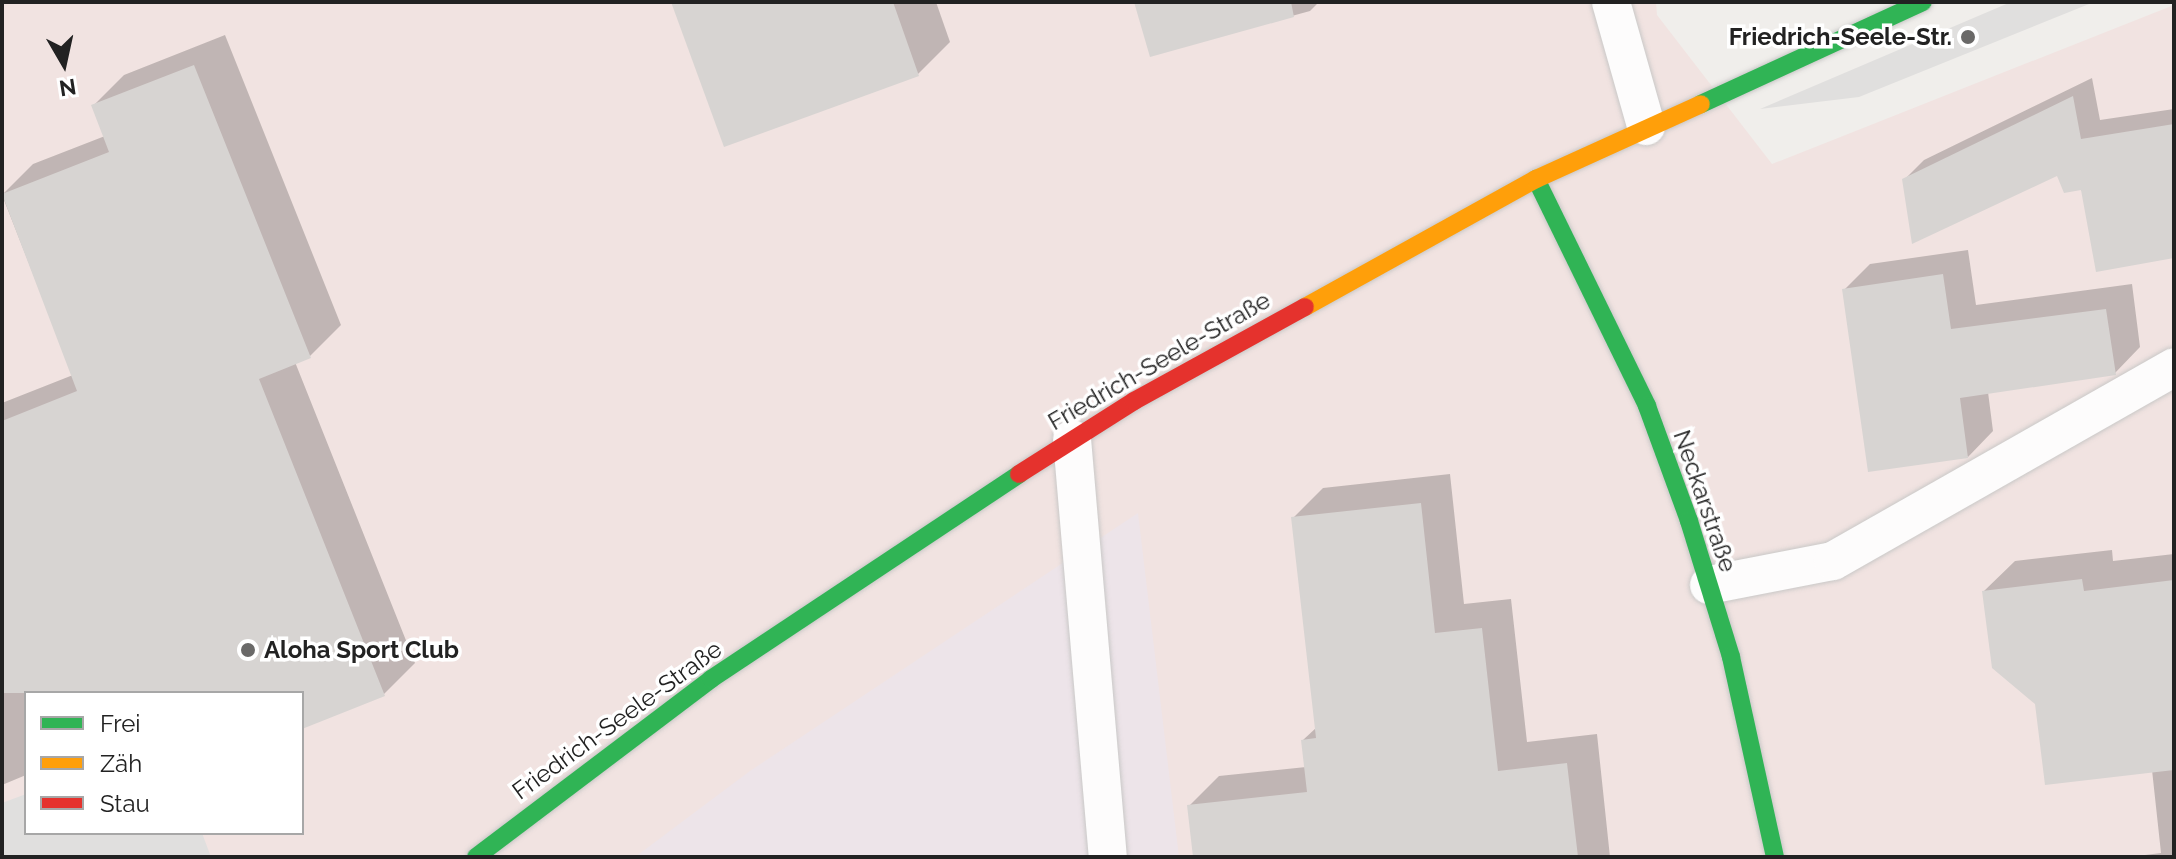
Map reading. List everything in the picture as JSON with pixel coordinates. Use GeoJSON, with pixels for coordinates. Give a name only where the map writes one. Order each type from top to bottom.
{"type":"FeatureCollection","features":[{"type":"Feature","properties":{"kind":"street","name":"Friedrich-Seele-Straße"},"geometry":{"type":"LineString","coordinates":[[476,857],[711,679],[1072,439],[1355,275],[1536,179],[1646,126],[1923,2]]}},
{"type":"Feature","properties":{"kind":"street","name":"Neckarstraße"},"geometry":{"type":"LineString","coordinates":[[1536,179],[1647,406],[1709,585],[1742,701],[1775,857]]}},
{"type":"Feature","properties":{"kind":"lane"},"geometry":{"type":"LineString","coordinates":[[1611,2],[1646,126]]}},
{"type":"Feature","properties":{"kind":"lane"},"geometry":{"type":"LineString","coordinates":[[1709,585],[1833,561],[2174,367]]}},
{"type":"Feature","properties":{"kind":"lane"},"geometry":{"type":"LineString","coordinates":[[1072,439],[1108,857]]}},
{"type":"Feature","properties":{"kind":"shaded area"},"geometry":{"type":"Polygon","coordinates":[[[2,2],[1656,2],[1657,15],[1772,164],[2174,5],[2174,857],[2,857],[2,2]]]}},
{"type":"Feature","properties":{"kind":"shaded area","name":"Friedrich-Seele-Str."},"geometry":{"type":"Polygon","coordinates":[[[2011,2],[2094,2],[1859,97],[1760,109],[2011,2]]]}},
{"type":"Feature","properties":{"kind":"shaded area"},"geometry":{"type":"Polygon","coordinates":[[[1138,513],[1179,857],[635,857],[750,771],[1138,513]]]}},
{"type":"Feature","properties":{"kind":"shaded area"},"geometry":{"type":"Polygon","coordinates":[[[24,795],[24,835],[203,835],[211,857],[2,857],[2,803],[24,795]]]}},
{"type":"Feature","properties":{"kind":"building"},"geometry":{"type":"Polygon","coordinates":[[[671,2],[893,2],[919,76],[724,147],[671,2]]]}},
{"type":"Feature","properties":{"kind":"building"},"geometry":{"type":"Polygon","coordinates":[[[1134,2],[1291,2],[1294,17],[1150,57],[1134,2]]]}},
{"type":"Feature","properties":{"kind":"building"},"geometry":{"type":"Polygon","coordinates":[[[194,65],[311,358],[259,379],[385,696],[304,728],[304,691],[2,693],[2,421],[77,391],[2,194],[109,152],[91,105],[194,65]]]}},
{"type":"Feature","properties":{"kind":"building"},"geometry":{"type":"Polygon","coordinates":[[[2073,96],[2081,139],[2174,124],[2174,258],[2096,272],[2081,190],[2064,193],[2057,176],[1912,244],[1902,179],[2073,96]]]}},
{"type":"Feature","properties":{"kind":"building"},"geometry":{"type":"Polygon","coordinates":[[[1943,274],[1951,329],[2106,309],[2116,375],[1960,398],[1968,458],[1868,472],[1842,289],[1943,274]]]}},
{"type":"Feature","properties":{"kind":"building"},"geometry":{"type":"Polygon","coordinates":[[[1421,503],[1435,633],[1482,628],[1498,771],[1567,763],[1578,857],[1193,857],[1187,805],[1307,792],[1301,740],[1316,738],[1291,517],[1421,503]]]}},
{"type":"Feature","properties":{"kind":"building"},"geometry":{"type":"Polygon","coordinates":[[[2082,579],[2084,591],[2174,580],[2174,770],[2045,785],[2035,704],[1992,668],[1982,591],[2082,579]]]}},
{"type":"Feature","properties":{"kind":"traffic: fast"},"geometry":{"type":"LineString","coordinates":[[1701,104],[1923,2]]}},
{"type":"Feature","properties":{"kind":"traffic: fast"},"geometry":{"type":"LineString","coordinates":[[1536,179],[1647,406],[1689,521],[1731,657],[1775,857]]}},
{"type":"Feature","properties":{"kind":"traffic: fast"},"geometry":{"type":"LineString","coordinates":[[476,857],[711,679],[1019,474]]}},
{"type":"Feature","properties":{"kind":"traffic: slow"},"geometry":{"type":"LineString","coordinates":[[1305,307],[1536,179],[1701,104]]}},
{"type":"Feature","properties":{"kind":"traffic: jam"},"geometry":{"type":"LineString","coordinates":[[1019,474],[1134,401],[1305,307]]}},
{"type":"Feature","properties":{"kind":"place","name":"Friedrich-Seele-Str."},"geometry":{"type":"Point","coordinates":[1968,37]}},
{"type":"Feature","properties":{"kind":"place","name":"Aloha Sport Club"},"geometry":{"type":"Point","coordinates":[248,650]}}]}
